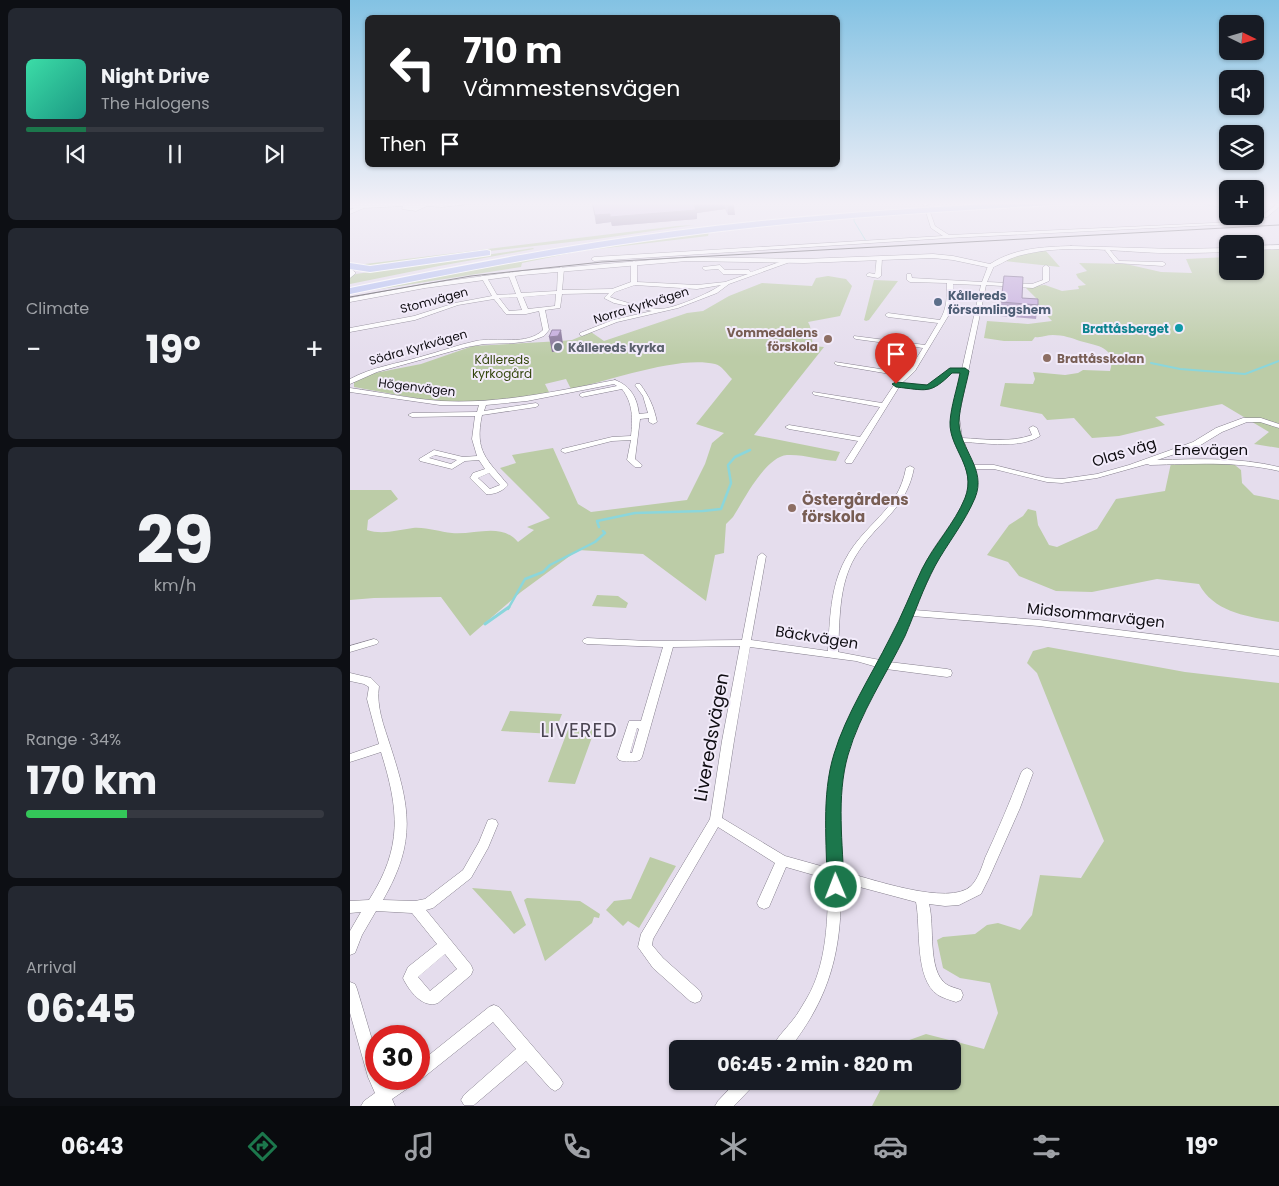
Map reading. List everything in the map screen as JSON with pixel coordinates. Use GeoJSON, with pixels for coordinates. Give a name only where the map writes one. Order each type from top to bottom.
{"type":"FeatureCollection","features":[{"type":"Feature","properties":{"kind":"highway"},"geometry":{"type":"LineString","coordinates":[[351,271],[366,272],[440,259],[486,254]]}},
{"type":"Feature","properties":{"kind":"highway"},"geometry":{"type":"LineString","coordinates":[[350,287],[523,254]]}},
{"type":"Feature","properties":{"kind":"highway"},"geometry":{"type":"LineString","coordinates":[[350,291],[543,254]]}},
{"type":"Feature","properties":{"kind":"street"},"geometry":{"type":"LineString","coordinates":[[594,259],[681,254]]}},
{"type":"Feature","properties":{"kind":"street"},"geometry":{"type":"LineString","coordinates":[[786,1040],[806,1015],[825,976],[835,928],[834,814],[836,784],[841,755],[858,711],[898,636],[932,561],[970,498],[974,485],[971,466],[958,440],[955,416],[989,269],[1004,257],[1016,254]]}},
{"type":"Feature","properties":{"kind":"street"},"geometry":{"type":"LineString","coordinates":[[1110,254],[1116,262],[1163,264]]}},
{"type":"Feature","properties":{"kind":"street"},"geometry":{"type":"LineString","coordinates":[[350,300],[484,277],[709,258],[788,261],[932,256],[964,260],[989,269]]}},
{"type":"Feature","properties":{"kind":"street"},"geometry":{"type":"LineString","coordinates":[[869,275],[878,276],[879,258]]}},
{"type":"Feature","properties":{"kind":"street","name":"Norra Kyrkvägen"},"geometry":{"type":"LineString","coordinates":[[582,334],[615,321],[661,312],[715,292],[727,283],[788,261]]}},
{"type":"Feature","properties":{"kind":"street"},"geometry":{"type":"LineString","coordinates":[[634,263],[634,283],[697,287],[727,283]]}},
{"type":"Feature","properties":{"kind":"street"},"geometry":{"type":"LineString","coordinates":[[705,268],[720,267],[723,272],[756,272]]}},
{"type":"Feature","properties":{"kind":"street"},"geometry":{"type":"LineString","coordinates":[[909,275],[910,280],[1025,286],[1039,285],[1046,281],[1046,267]]}},
{"type":"Feature","properties":{"kind":"street"},"geometry":{"type":"LineString","coordinates":[[484,277],[495,297],[508,313],[526,312],[558,307],[561,269]]}},
{"type":"Feature","properties":{"kind":"street"},"geometry":{"type":"LineString","coordinates":[[511,274],[526,312]]}},
{"type":"Feature","properties":{"kind":"street"},"geometry":{"type":"LineString","coordinates":[[849,461],[896,384],[912,371],[949,308],[950,282]]}},
{"type":"Feature","properties":{"kind":"street","name":"Stomvägen"},"geometry":{"type":"LineString","coordinates":[[350,330],[415,318],[457,304],[495,297],[560,292],[613,291],[634,283]]}},
{"type":"Feature","properties":{"kind":"street"},"geometry":{"type":"LineString","coordinates":[[613,291],[608,298],[612,301],[661,312]]}},
{"type":"Feature","properties":{"kind":"street","name":"Södra Kyrkvägen"},"geometry":{"type":"LineString","coordinates":[[350,382],[366,374],[429,357],[464,344],[525,340],[540,336],[546,330],[542,310]]}},
{"type":"Feature","properties":{"kind":"street"},"geometry":{"type":"LineString","coordinates":[[888,315],[941,322]]}},
{"type":"Feature","properties":{"kind":"street"},"geometry":{"type":"LineString","coordinates":[[856,337],[926,347]]}},
{"type":"Feature","properties":{"kind":"street"},"geometry":{"type":"LineString","coordinates":[[837,364],[908,374]]}},
{"type":"Feature","properties":{"kind":"street"},"geometry":{"type":"LineString","coordinates":[[896,384],[928,388],[935,385],[950,370],[965,371]]}},
{"type":"Feature","properties":{"kind":"street","name":"Högenvägen"},"geometry":{"type":"LineString","coordinates":[[350,390],[440,403],[482,403],[527,399],[615,382],[623,387]]}},
{"type":"Feature","properties":{"kind":"street"},"geometry":{"type":"LineString","coordinates":[[636,417],[653,419],[646,396],[638,385]]}},
{"type":"Feature","properties":{"kind":"street"},"geometry":{"type":"LineString","coordinates":[[564,399],[623,387],[634,405],[636,417],[631,460],[638,465]]}},
{"type":"Feature","properties":{"kind":"street"},"geometry":{"type":"LineString","coordinates":[[814,393],[884,404]]}},
{"type":"Feature","properties":{"kind":"street"},"geometry":{"type":"LineString","coordinates":[[482,403],[475,434],[477,450],[490,470]]}},
{"type":"Feature","properties":{"kind":"street"},"geometry":{"type":"LineString","coordinates":[[412,414],[478,414],[536,405]]}},
{"type":"Feature","properties":{"kind":"street","name":"Olas väg"},"geometry":{"type":"LineString","coordinates":[[971,466],[994,467],[1047,480],[1062,481],[1097,476],[1141,464],[1196,444],[1219,430],[1246,420],[1260,420],[1279,426]]}},
{"type":"Feature","properties":{"kind":"street"},"geometry":{"type":"LineString","coordinates":[[789,427],[862,440]]}},
{"type":"Feature","properties":{"kind":"street"},"geometry":{"type":"LineString","coordinates":[[958,440],[1019,442],[1036,436],[1033,428]]}},
{"type":"Feature","properties":{"kind":"street"},"geometry":{"type":"LineString","coordinates":[[565,451],[612,439],[634,438]]}},
{"type":"Feature","properties":{"kind":"street"},"geometry":{"type":"LineString","coordinates":[[463,459],[481,458]]}},
{"type":"Feature","properties":{"kind":"street","name":"Enevägen"},"geometry":{"type":"LineString","coordinates":[[1141,464],[1226,460],[1259,463],[1279,469]]}},
{"type":"Feature","properties":{"kind":"street"},"geometry":{"type":"LineString","coordinates":[[833,654],[839,580],[857,547],[898,502],[907,484],[910,468]]}},
{"type":"Feature","properties":{"kind":"street"},"geometry":{"type":"LineString","coordinates":[[746,642],[762,556]]}},
{"type":"Feature","properties":{"kind":"street","name":"Midsommarvägen"},"geometry":{"type":"LineString","coordinates":[[908,612],[1039,623],[1279,653]]}},
{"type":"Feature","properties":{"kind":"street","name":"Bäckvägen"},"geometry":{"type":"LineString","coordinates":[[587,641],[669,644],[746,642],[946,673]]}},
{"type":"Feature","properties":{"kind":"street"},"geometry":{"type":"LineString","coordinates":[[350,649],[374,642]]}},
{"type":"Feature","properties":{"kind":"street","name":"Liveredsvägen"},"geometry":{"type":"LineString","coordinates":[[746,642],[716,820],[782,861],[835,874],[858,883],[920,898],[945,900],[959,898],[976,890],[983,878],[1027,774]]}},
{"type":"Feature","properties":{"kind":"street"},"geometry":{"type":"LineString","coordinates":[[645,725],[669,644]]}},
{"type":"Feature","properties":{"kind":"street"},"geometry":{"type":"LineString","coordinates":[[350,677],[367,681],[374,686],[372,698],[400,809],[401,835],[394,862],[373,905],[356,933],[350,949]]}},
{"type":"Feature","properties":{"kind":"street"},"geometry":{"type":"LineString","coordinates":[[350,758],[384,747]]}},
{"type":"Feature","properties":{"kind":"street"},"geometry":{"type":"LineString","coordinates":[[695,996],[654,958],[645,947],[646,938],[716,820]]}},
{"type":"Feature","properties":{"kind":"street"},"geometry":{"type":"LineString","coordinates":[[350,907],[373,905],[415,907],[428,904],[465,876],[481,850],[492,824]]}},
{"type":"Feature","properties":{"kind":"street"},"geometry":{"type":"LineString","coordinates":[[764,904],[782,861]]}},
{"type":"Feature","properties":{"kind":"street"},"geometry":{"type":"LineString","coordinates":[[920,898],[926,919],[930,972],[942,989],[956,995]]}},
{"type":"Feature","properties":{"kind":"street"},"geometry":{"type":"LineString","coordinates":[[415,907],[446,945]]}},
{"type":"Feature","properties":{"kind":"street"},"geometry":{"type":"LineString","coordinates":[[350,989],[365,1040]]}},
{"type":"Feature","properties":{"kind":"street"},"geometry":{"type":"LineString","coordinates":[[430,1063],[494,1012],[555,1083]]}},
{"type":"Feature","properties":{"kind":"street"},"geometry":{"type":"LineString","coordinates":[[469,1100],[527,1050]]}},
{"type":"Feature","properties":{"kind":"street"},"geometry":{"type":"LineString","coordinates":[[380,1090],[385,1102]]}},
{"type":"Feature","properties":{"kind":"street"},"geometry":{"type":"LineString","coordinates":[[369,1106],[385,1102],[398,1090]]}},
{"type":"Feature","properties":{"kind":"street"},"geometry":{"type":"LineString","coordinates":[[723,1106],[739,1090]]}},
{"type":"Feature","properties":{"kind":"green space"},"geometry":{"type":"Polygon","coordinates":[[[450,254],[467,254],[373,268],[350,264],[350,262],[365,264],[450,254]]]}},
{"type":"Feature","properties":{"kind":"green space"},"geometry":{"type":"Polygon","coordinates":[[[495,254],[508,254],[350,284],[350,277],[356,274],[495,254]]]}},
{"type":"Feature","properties":{"kind":"green space"},"geometry":{"type":"Polygon","coordinates":[[[568,254],[522,263],[521,267],[374,290],[511,261],[568,254]]]}},
{"type":"Feature","properties":{"kind":"green space"},"geometry":{"type":"Polygon","coordinates":[[[1023,254],[1048,254],[1060,267],[1005,261],[1023,254]]]}},
{"type":"Feature","properties":{"kind":"green space"},"geometry":{"type":"Polygon","coordinates":[[[1264,254],[1279,254],[1279,448],[1254,444],[1269,432],[1222,404],[1155,417],[1165,425],[1119,436],[1092,438],[1074,418],[1047,420],[1042,414],[1000,406],[1005,383],[1033,384],[1035,379],[1033,372],[1065,375],[1078,373],[1083,370],[1110,371],[1111,357],[1108,352],[1099,346],[1067,337],[1051,335],[1035,337],[1032,341],[1004,341],[984,338],[987,321],[1028,324],[1052,321],[1036,304],[1037,299],[1025,287],[1045,285],[1062,291],[1079,289],[1078,286],[1086,285],[1076,274],[1087,271],[1079,263],[1126,264],[1161,272],[1192,273],[1186,259],[1219,257],[1219,280],[1264,280],[1264,254]]]}},
{"type":"Feature","properties":{"kind":"green space","name":"Kållereds kyrkogård"},"geometry":{"type":"Polygon","coordinates":[[[828,276],[846,279],[852,286],[840,316],[808,322],[813,346],[824,347],[754,435],[840,452],[836,461],[787,455],[771,463],[763,471],[733,517],[726,524],[724,553],[715,555],[706,601],[643,554],[578,550],[521,592],[470,636],[441,597],[350,600],[350,490],[391,490],[398,499],[368,520],[367,530],[384,532],[418,528],[461,533],[496,531],[504,532],[518,542],[534,530],[527,527],[550,518],[500,468],[516,463],[512,455],[553,448],[578,504],[591,512],[687,500],[705,464],[712,443],[724,433],[696,424],[732,379],[722,368],[715,364],[700,362],[683,363],[644,370],[571,389],[566,379],[545,384],[550,394],[469,402],[409,397],[354,387],[354,382],[375,373],[421,364],[473,346],[572,340],[591,332],[604,341],[687,313],[703,311],[729,296],[762,283],[812,286],[816,278],[828,276]]]}},
{"type":"Feature","properties":{"kind":"green space"},"geometry":{"type":"Polygon","coordinates":[[[874,280],[898,281],[869,320],[866,321],[864,320],[874,280]]]}},
{"type":"Feature","properties":{"kind":"green space"},"geometry":{"type":"Polygon","coordinates":[[[1230,461],[1241,470],[1242,483],[1254,495],[1279,500],[1279,622],[1256,618],[1223,607],[1206,594],[1199,584],[1157,579],[1092,592],[1056,591],[1019,576],[1008,562],[987,555],[1009,525],[1023,516],[1028,509],[1036,511],[1038,525],[1049,545],[1057,547],[1097,529],[1116,499],[1165,491],[1171,463],[1230,461]]]}},
{"type":"Feature","properties":{"kind":"green space"},"geometry":{"type":"Polygon","coordinates":[[[597,595],[618,596],[628,603],[626,608],[592,606],[597,595]]]}},
{"type":"Feature","properties":{"kind":"green space"},"geometry":{"type":"Polygon","coordinates":[[[1048,647],[1185,672],[1279,683],[1279,1106],[872,1106],[880,1090],[961,1090],[961,1043],[984,1049],[998,1013],[990,983],[960,978],[943,968],[937,940],[943,937],[975,934],[987,925],[998,923],[1020,930],[1032,915],[1040,875],[1081,878],[1104,841],[1037,673],[1027,663],[1033,651],[1048,647]]]}},
{"type":"Feature","properties":{"kind":"green space"},"geometry":{"type":"Polygon","coordinates":[[[510,711],[562,714],[554,734],[501,731],[510,711]]]}},
{"type":"Feature","properties":{"kind":"green space"},"geometry":{"type":"Polygon","coordinates":[[[569,727],[595,729],[575,784],[548,782],[569,727]]]}},
{"type":"Feature","properties":{"kind":"green space"},"geometry":{"type":"Polygon","coordinates":[[[650,857],[676,866],[639,928],[628,921],[623,926],[606,910],[614,901],[631,899],[650,857]]]}},
{"type":"Feature","properties":{"kind":"green space"},"geometry":{"type":"Polygon","coordinates":[[[472,888],[511,891],[526,925],[514,934],[472,888]]]}},
{"type":"Feature","properties":{"kind":"green space"},"geometry":{"type":"Polygon","coordinates":[[[527,898],[580,901],[600,914],[599,918],[594,917],[592,923],[545,961],[524,900],[527,898]]]}},
{"type":"Feature","properties":{"kind":"green space"},"geometry":{"type":"Polygon","coordinates":[[[926,1034],[949,1040],[909,1040],[926,1034]]]}},
{"type":"Feature","properties":{"kind":"building"},"geometry":{"type":"Polygon","coordinates":[[[1004,276],[1023,277],[1022,298],[1038,299],[1038,305],[1001,302],[1004,276]]]}},
{"type":"Feature","properties":{"kind":"building"},"geometry":{"type":"Polygon","coordinates":[[[552,330],[561,330],[558,336],[549,337],[552,330]]]}},
{"type":"Feature","properties":{"kind":"waterway"},"geometry":{"type":"LineString","coordinates":[[1151,363],[1180,369],[1245,374],[1279,361]]}},
{"type":"Feature","properties":{"kind":"waterway"},"geometry":{"type":"LineString","coordinates":[[599,527],[597,521],[635,513],[721,509],[731,483],[728,465],[735,457],[750,450]]}},
{"type":"Feature","properties":{"kind":"waterway"},"geometry":{"type":"LineString","coordinates":[[508,609],[525,579],[543,572],[550,565],[595,542],[605,533],[603,531]]}},
{"type":"Feature","properties":{"kind":"waterway"},"geometry":{"type":"LineString","coordinates":[[485,624],[509,607]]}},
{"type":"Feature","properties":{"kind":"railway"},"geometry":{"type":"LineString","coordinates":[[350,297],[471,276],[602,262],[755,254]]}},
{"type":"Feature","properties":{"kind":"place","name":"Kållereds församlingshem"},"geometry":{"type":"Point","coordinates":[938,302]}},
{"type":"Feature","properties":{"kind":"place","name":"Brattåsberget"},"geometry":{"type":"Point","coordinates":[1179,328]}},
{"type":"Feature","properties":{"kind":"place","name":"Vommedalens förskola"},"geometry":{"type":"Point","coordinates":[828,339]}},
{"type":"Feature","properties":{"kind":"place","name":"Kållereds kyrka"},"geometry":{"type":"Point","coordinates":[558,347]}},
{"type":"Feature","properties":{"kind":"place","name":"Brattåsskolan"},"geometry":{"type":"Point","coordinates":[1047,358]}},
{"type":"Feature","properties":{"kind":"place","name":"Östergårdens förskola"},"geometry":{"type":"Point","coordinates":[792,508]}},
{"type":"Feature","properties":{"kind":"district","name":"LIVERED"},"geometry":{"type":"Point","coordinates":[579,730]}},
{"type":"Feature","properties":{"kind":"route"},"geometry":{"type":"LineString","coordinates":[[836,887],[834,814],[836,784],[841,755],[858,711],[898,636],[928,568],[970,498],[974,485],[973,472],[958,440],[955,428],[955,416],[965,371],[950,370],[933,387],[928,388],[896,384]]}}]}
